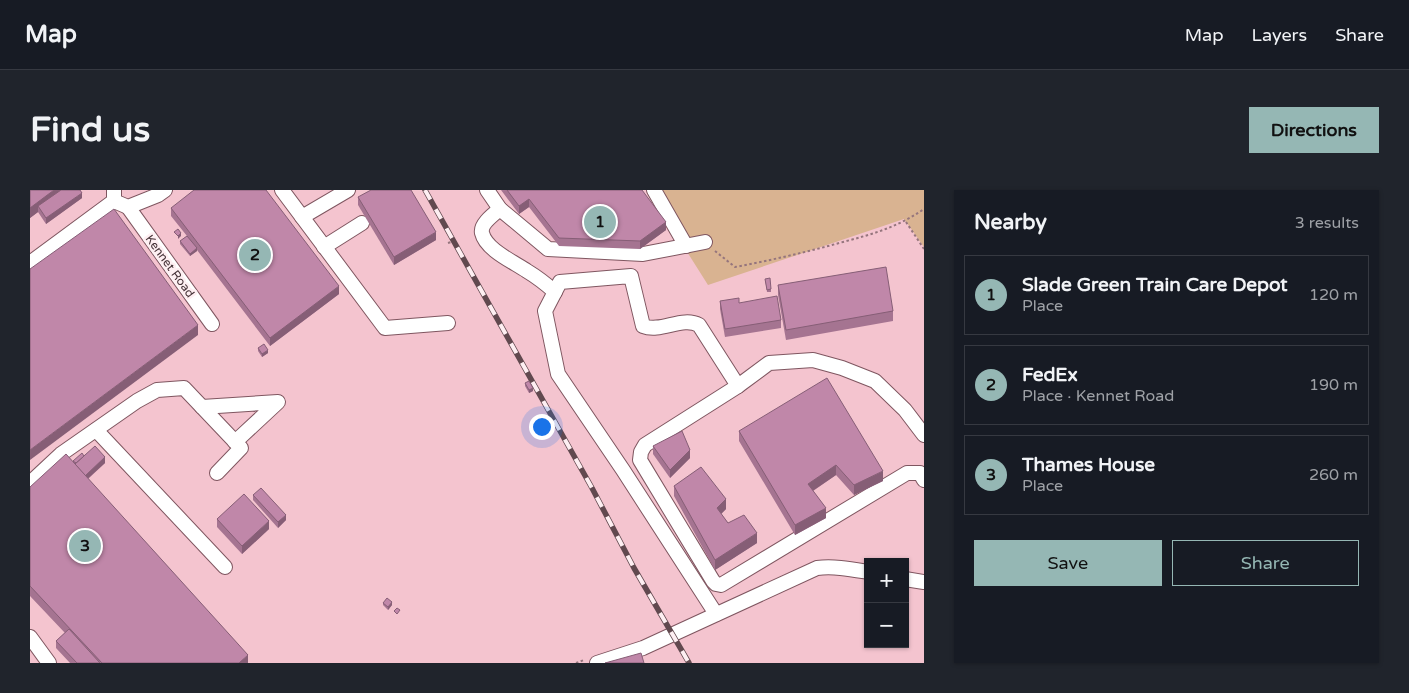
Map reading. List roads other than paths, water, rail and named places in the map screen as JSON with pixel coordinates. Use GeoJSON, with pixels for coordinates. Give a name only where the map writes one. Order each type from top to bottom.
{"type":"FeatureCollection","features":[{"type":"Feature","properties":{"kind":"street"},"geometry":{"type":"LineString","coordinates":[[282,190],[385,328],[448,323]]}},
{"type":"Feature","properties":{"kind":"street"},"geometry":{"type":"LineString","coordinates":[[302,217],[348,190]]}},
{"type":"Feature","properties":{"kind":"street"},"geometry":{"type":"LineString","coordinates":[[487,190],[500,209],[548,249],[644,254],[705,242]]}},
{"type":"Feature","properties":{"kind":"street"},"geometry":{"type":"LineString","coordinates":[[654,190],[686,246]]}},
{"type":"Feature","properties":{"kind":"street"},"geometry":{"type":"LineString","coordinates":[[30,262],[107,207],[114,195],[128,207],[162,193]]}},
{"type":"Feature","properties":{"kind":"street","name":"Kennet Road"},"geometry":{"type":"LineString","coordinates":[[128,207],[212,324]]}},
{"type":"Feature","properties":{"kind":"street"},"geometry":{"type":"LineString","coordinates":[[500,209],[489,218],[482,228],[482,234],[488,243],[501,255],[555,292]]}},
{"type":"Feature","properties":{"kind":"street"},"geometry":{"type":"LineString","coordinates":[[324,247],[362,223]]}},
{"type":"Feature","properties":{"kind":"street"},"geometry":{"type":"LineString","coordinates":[[716,614],[623,470],[558,374],[545,310],[560,282],[631,276],[643,326],[650,328],[693,322],[700,325],[738,386]]}},
{"type":"Feature","properties":{"kind":"street"},"geometry":{"type":"LineString","coordinates":[[924,435],[905,410],[876,381],[842,368],[812,360],[769,363],[738,386],[646,445],[641,452],[640,460],[713,581],[716,584],[722,585],[907,473],[920,473],[924,480]]}},
{"type":"Feature","properties":{"kind":"street"},"geometry":{"type":"LineString","coordinates":[[30,483],[61,454],[137,401],[157,390],[184,388],[241,448],[217,473]]}},
{"type":"Feature","properties":{"kind":"street"},"geometry":{"type":"LineString","coordinates":[[202,407],[278,402],[235,442]]}},
{"type":"Feature","properties":{"kind":"street"},"geometry":{"type":"LineString","coordinates":[[96,430],[225,567]]}},
{"type":"Feature","properties":{"kind":"street"},"geometry":{"type":"LineString","coordinates":[[597,663],[643,648],[817,568],[830,567],[864,571]]}},
{"type":"Feature","properties":{"kind":"street"},"geometry":{"type":"LineString","coordinates":[[909,580],[924,582]]}},
{"type":"Feature","properties":{"kind":"street"},"geometry":{"type":"LineString","coordinates":[[30,637],[49,663]]}},
{"type":"Feature","properties":{"kind":"railway"},"geometry":{"type":"LineString","coordinates":[[425,190],[592,488],[634,568],[689,663]]}},
{"type":"Feature","properties":{"kind":"place","name":"Slade Green Train Care Depot"},"geometry":{"type":"Point","coordinates":[600,222]}},
{"type":"Feature","properties":{"kind":"place","name":"FedEx"},"geometry":{"type":"Point","coordinates":[255,255]}},
{"type":"Feature","properties":{"kind":"place","name":"Thames House"},"geometry":{"type":"Point","coordinates":[85,546]}}]}
